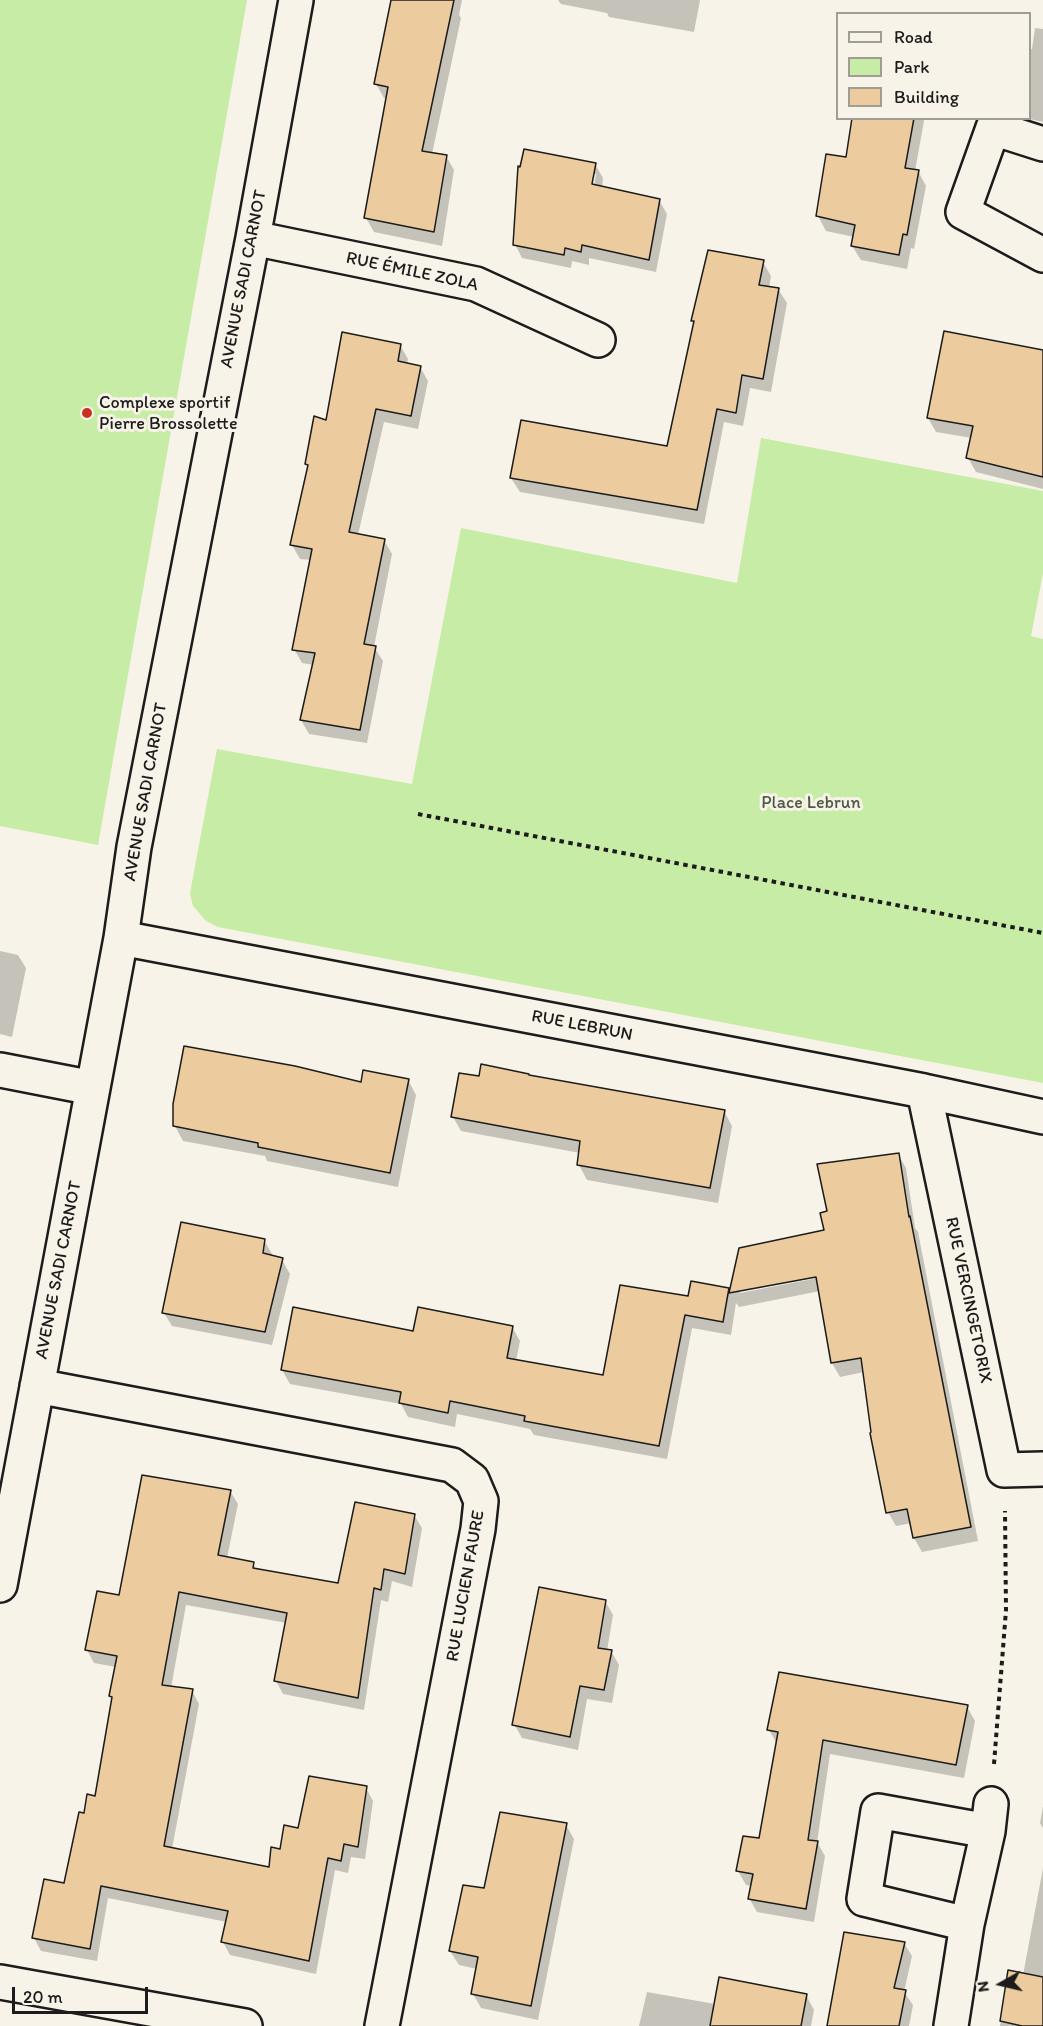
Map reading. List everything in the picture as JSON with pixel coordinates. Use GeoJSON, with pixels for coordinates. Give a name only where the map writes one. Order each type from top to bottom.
{"type":"FeatureCollection","features":[{"type":"Feature","properties":{"kind":"street","name":"AVENUE SADI CARNOT"},"geometry":{"type":"LineString","coordinates":[[0,1585],[93,1088],[134,847],[253,238],[296,0]]}},
{"type":"Feature","properties":{"kind":"street"},"geometry":{"type":"LineString","coordinates":[[1043,144],[993,128],[963,212],[1043,255]]}},
{"type":"Feature","properties":{"kind":"street","name":"RUE ÉMILE ZOLA"},"geometry":{"type":"LineString","coordinates":[[253,238],[476,284],[598,340]]}},
{"type":"Feature","properties":{"kind":"street","name":"RUE LEBRUN"},"geometry":{"type":"LineString","coordinates":[[120,938],[924,1091],[1043,1117]]}},
{"type":"Feature","properties":{"kind":"street"},"geometry":{"type":"LineString","coordinates":[[0,1071],[93,1088]]}},
{"type":"Feature","properties":{"kind":"street","name":"RUE VERCINGETORIX"},"geometry":{"type":"LineString","coordinates":[[924,1091],[1004,1470]]}},
{"type":"Feature","properties":{"kind":"street","name":"RUE LUCIEN FAURE"},"geometry":{"type":"LineString","coordinates":[[37,1386],[452,1465],[472,1480],[481,1501],[478,1529],[382,2026]]}},
{"type":"Feature","properties":{"kind":"street"},"geometry":{"type":"LineString","coordinates":[[1004,1470],[1043,1469]]}},
{"type":"Feature","properties":{"kind":"street"},"geometry":{"type":"LineString","coordinates":[[951,2026],[967,1923],[990,1817],[878,1811],[864,1899],[967,1923]]}},
{"type":"Feature","properties":{"kind":"street"},"geometry":{"type":"LineString","coordinates":[[0,1982],[245,2026]]}},
{"type":"Feature","properties":{"kind":"path"},"geometry":{"type":"LineString","coordinates":[[418,814],[1043,933]]}},
{"type":"Feature","properties":{"kind":"path"},"geometry":{"type":"LineString","coordinates":[[990,1817],[1006,1610],[1004,1470]]}},
{"type":"Feature","properties":{"kind":"green space","name":"Complexe sportif Pierre Brossolette"},"geometry":{"type":"Polygon","coordinates":[[[0,0],[247,0],[98,845],[0,826],[0,0]]]}},
{"type":"Feature","properties":{"kind":"green space","name":"Place Lebrun"},"geometry":{"type":"Polygon","coordinates":[[[761,438],[1043,491],[1043,573],[1031,636],[1043,639],[1043,1083],[218,927],[206,921],[193,906],[190,894],[217,749],[412,784],[461,528],[737,583],[761,438]]]}},
{"type":"Feature","properties":{"kind":"building"},"geometry":{"type":"Polygon","coordinates":[[[391,0],[454,0],[422,151],[447,155],[434,232],[364,218],[388,87],[374,84],[391,0]]]}},
{"type":"Feature","properties":{"kind":"building"},"geometry":{"type":"Polygon","coordinates":[[[852,120],[914,120],[905,168],[919,170],[907,235],[903,234],[899,255],[851,246],[855,225],[816,216],[826,154],[846,157],[852,120]]]}},
{"type":"Feature","properties":{"kind":"building"},"geometry":{"type":"Polygon","coordinates":[[[524,149],[596,163],[592,184],[660,199],[649,260],[582,245],[581,252],[565,248],[564,255],[513,245],[518,166],[520,167],[524,149]]]}},
{"type":"Feature","properties":{"kind":"building"},"geometry":{"type":"Polygon","coordinates":[[[708,250],[764,260],[759,285],[779,288],[763,379],[742,375],[736,413],[717,409],[697,510],[510,478],[521,420],[667,446],[694,321],[691,321],[708,250]]]}},
{"type":"Feature","properties":{"kind":"building"},"geometry":{"type":"Polygon","coordinates":[[[944,331],[1043,350],[1043,477],[966,458],[973,426],[927,418],[944,331]]]}},
{"type":"Feature","properties":{"kind":"building"},"geometry":{"type":"Polygon","coordinates":[[[342,332],[401,344],[398,361],[421,366],[411,416],[376,409],[349,532],[385,539],[364,644],[376,646],[360,730],[300,720],[315,653],[292,650],[312,549],[290,545],[308,465],[305,464],[314,416],[326,420],[342,332]]]}},
{"type":"Feature","properties":{"kind":"building"},"geometry":{"type":"Polygon","coordinates":[[[184,1046],[295,1066],[361,1082],[363,1070],[409,1079],[390,1173],[258,1147],[258,1143],[173,1126],[173,1104],[184,1046]]]}},
{"type":"Feature","properties":{"kind":"building"},"geometry":{"type":"Polygon","coordinates":[[[481,1064],[529,1075],[725,1110],[710,1188],[577,1165],[580,1141],[451,1117],[459,1073],[479,1076],[481,1064]]]}},
{"type":"Feature","properties":{"kind":"building"},"geometry":{"type":"Polygon","coordinates":[[[899,1153],[909,1217],[971,1527],[913,1538],[907,1509],[886,1513],[870,1433],[861,1358],[831,1363],[816,1277],[729,1293],[739,1248],[824,1230],[820,1213],[827,1211],[817,1164],[899,1153]]]}},
{"type":"Feature","properties":{"kind":"building"},"geometry":{"type":"Polygon","coordinates":[[[181,1222],[265,1239],[263,1253],[283,1258],[265,1332],[162,1313],[181,1222]]]}},
{"type":"Feature","properties":{"kind":"building"},"geometry":{"type":"Polygon","coordinates":[[[691,1281],[729,1288],[723,1322],[685,1315],[659,1446],[524,1421],[525,1416],[450,1401],[448,1413],[399,1403],[401,1392],[281,1370],[293,1307],[413,1331],[418,1307],[513,1326],[507,1358],[603,1375],[620,1285],[688,1296],[691,1281]]]}},
{"type":"Feature","properties":{"kind":"building"},"geometry":{"type":"Polygon","coordinates":[[[142,1475],[231,1490],[218,1555],[254,1562],[253,1568],[338,1583],[355,1502],[415,1514],[405,1574],[384,1569],[381,1590],[374,1588],[358,1698],[274,1681],[287,1613],[179,1592],[162,1685],[193,1689],[164,1846],[269,1867],[271,1847],[280,1849],[284,1825],[298,1828],[309,1776],[367,1786],[358,1847],[344,1844],[341,1861],[328,1858],[309,1961],[221,1942],[228,1911],[101,1886],[90,1949],[32,1938],[44,1879],[64,1883],[79,1812],[84,1813],[87,1794],[95,1796],[117,1656],[85,1650],[97,1591],[119,1595],[142,1475]]]}},
{"type":"Feature","properties":{"kind":"building"},"geometry":{"type":"Polygon","coordinates":[[[539,1587],[606,1600],[598,1648],[612,1650],[604,1690],[580,1686],[570,1737],[512,1725],[539,1587]]]}},
{"type":"Feature","properties":{"kind":"building"},"geometry":{"type":"Polygon","coordinates":[[[779,1672],[968,1705],[956,1765],[823,1740],[808,1840],[818,1841],[806,1909],[748,1899],[753,1874],[736,1871],[743,1836],[759,1838],[778,1732],[767,1730],[779,1672]]]}},
{"type":"Feature","properties":{"kind":"building"},"geometry":{"type":"Polygon","coordinates":[[[500,1812],[567,1823],[531,2006],[471,1994],[478,1957],[449,1951],[463,1885],[484,1888],[500,1812]]]}},
{"type":"Feature","properties":{"kind":"building"},"geometry":{"type":"Polygon","coordinates":[[[844,1932],[905,1942],[894,1988],[906,1990],[899,2026],[827,2026],[844,1932]]]}},
{"type":"Feature","properties":{"kind":"building"},"geometry":{"type":"Polygon","coordinates":[[[1008,1970],[1043,1977],[1043,2026],[1022,2026],[1000,2021],[1008,1970]]]}},
{"type":"Feature","properties":{"kind":"building"},"geometry":{"type":"Polygon","coordinates":[[[719,1977],[807,1994],[801,2026],[710,2026],[719,1977]]]}},
{"type":"Feature","properties":{"kind":"place","name":"Complexe sportif Pierre Brossolette"},"geometry":{"type":"Point","coordinates":[87,413]}}]}
